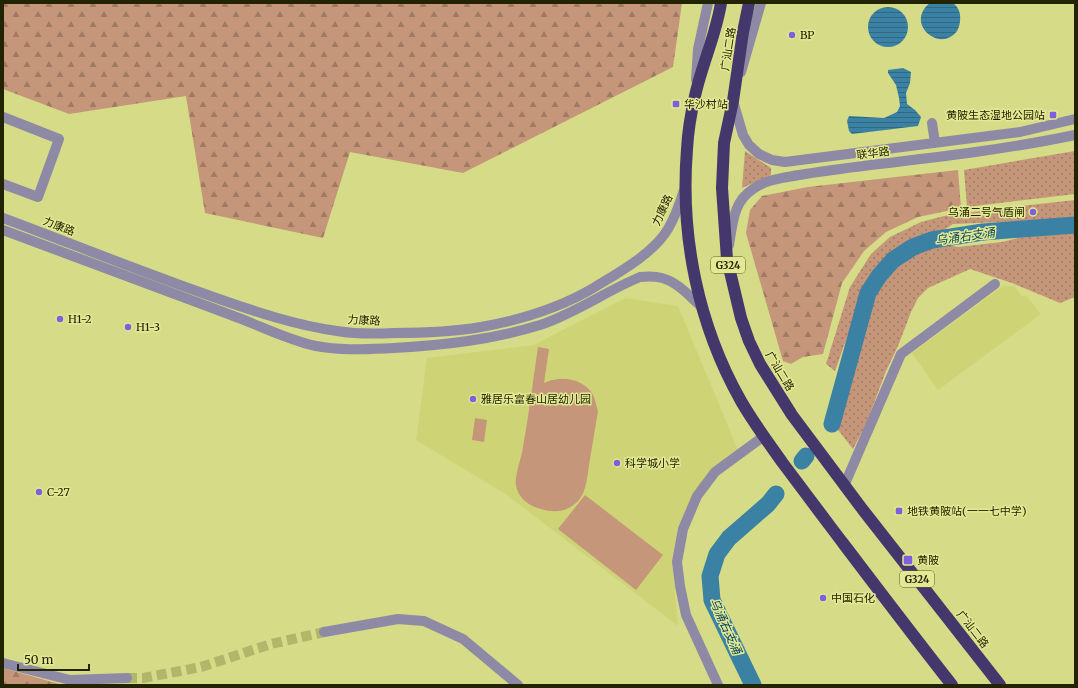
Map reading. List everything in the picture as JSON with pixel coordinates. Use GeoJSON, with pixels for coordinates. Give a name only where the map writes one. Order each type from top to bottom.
{"type":"FeatureCollection","features":[{"type":"Feature","properties":{"kind":"highway","name":"广汕二路"},"geometry":{"type":"LineString","coordinates":[[721,3],[714,33],[695,95],[687,147],[687,223],[690,251],[703,308],[711,335],[719,357],[741,401],[772,448],[812,503],[952,685]]}},
{"type":"Feature","properties":{"kind":"highway","name":"广汕二路"},"geometry":{"type":"LineString","coordinates":[[749,3],[743,32],[733,101],[724,143],[722,166],[723,208],[727,259],[741,318],[749,342],[760,364],[792,415],[844,486],[1000,685]]}},
{"type":"Feature","properties":{"kind":"street"},"geometry":{"type":"LineString","coordinates":[[695,95],[698,49],[708,3]]}},
{"type":"Feature","properties":{"kind":"street"},"geometry":{"type":"LineString","coordinates":[[733,101],[761,3]]}},
{"type":"Feature","properties":{"kind":"street","name":"联华路"},"geometry":{"type":"LineString","coordinates":[[733,101],[743,135],[749,145],[759,154],[772,160],[785,162],[1020,132],[1075,119]]}},
{"type":"Feature","properties":{"kind":"street"},"geometry":{"type":"LineString","coordinates":[[3,117],[59,139],[38,196],[3,184]]}},
{"type":"Feature","properties":{"kind":"street"},"geometry":{"type":"LineString","coordinates":[[932,123],[935,143]]}},
{"type":"Feature","properties":{"kind":"street","name":"联华路"},"geometry":{"type":"LineString","coordinates":[[727,259],[736,210],[742,199],[762,183],[775,179],[815,172],[1016,146],[1075,135]]}},
{"type":"Feature","properties":{"kind":"street","name":"力康路"},"geometry":{"type":"LineString","coordinates":[[3,218],[175,284],[266,315],[337,331],[414,333],[459,330],[500,323],[530,316],[574,299],[628,266],[661,239],[668,230],[676,214],[686,187]]}},
{"type":"Feature","properties":{"kind":"street"},"geometry":{"type":"LineString","coordinates":[[3,230],[290,338],[315,346],[331,348],[378,349],[443,345],[499,336],[542,324],[566,314],[587,305],[640,276],[653,276],[664,279],[675,285],[703,308]]}},
{"type":"Feature","properties":{"kind":"street"},"geometry":{"type":"LineString","coordinates":[[844,486],[901,354],[995,284]]}},
{"type":"Feature","properties":{"kind":"street"},"geometry":{"type":"LineString","coordinates":[[718,685],[686,615],[677,562],[684,528],[697,496],[716,472],[764,436]]}},
{"type":"Feature","properties":{"kind":"street"},"geometry":{"type":"LineString","coordinates":[[324,632],[398,619],[424,621],[463,639],[518,685]]}},
{"type":"Feature","properties":{"kind":"street"},"geometry":{"type":"LineString","coordinates":[[3,663],[70,680],[127,678]]}},
{"type":"Feature","properties":{"kind":"shaded area"},"geometry":{"type":"Polygon","coordinates":[[[1003,286],[1015,287],[1022,297],[1026,295],[1041,314],[938,390],[912,353],[1003,286]]]}},
{"type":"Feature","properties":{"kind":"shaded area","name":"科学城小学"},"geometry":{"type":"Polygon","coordinates":[[[625,298],[678,306],[738,450],[707,477],[672,562],[678,626],[507,495],[416,440],[427,358],[534,345],[625,298]]]}},
{"type":"Feature","properties":{"kind":"green space"},"geometry":{"type":"Polygon","coordinates":[[[3,3],[682,3],[673,67],[463,173],[350,152],[323,238],[205,213],[186,96],[69,114],[3,89],[3,3]]]}},
{"type":"Feature","properties":{"kind":"green space"},"geometry":{"type":"Polygon","coordinates":[[[745,151],[771,168],[771,175],[742,188],[745,151]]]}},
{"type":"Feature","properties":{"kind":"green space"},"geometry":{"type":"Polygon","coordinates":[[[1075,151],[1075,194],[967,207],[964,170],[1075,151]]]}},
{"type":"Feature","properties":{"kind":"green space"},"geometry":{"type":"Polygon","coordinates":[[[958,170],[961,208],[918,217],[886,232],[864,251],[842,283],[823,354],[803,357],[791,364],[783,361],[746,233],[750,210],[762,196],[808,187],[958,170]]]}},
{"type":"Feature","properties":{"kind":"green space"},"geometry":{"type":"Polygon","coordinates":[[[1075,200],[1075,218],[953,224],[941,232],[932,234],[907,245],[887,258],[870,279],[856,312],[835,371],[826,364],[850,287],[871,254],[890,237],[921,222],[948,215],[1075,200]]]}},
{"type":"Feature","properties":{"kind":"green space"},"geometry":{"type":"Polygon","coordinates":[[[1075,232],[1075,297],[1060,303],[1012,283],[970,269],[928,288],[918,298],[911,312],[898,346],[886,371],[866,424],[853,449],[835,426],[850,370],[875,289],[896,263],[917,250],[929,246],[944,244],[958,247],[1002,242],[1018,238],[1075,232]]]}},
{"type":"Feature","properties":{"kind":"green space"},"geometry":{"type":"Polygon","coordinates":[[[538,347],[549,349],[544,383],[558,379],[575,380],[584,385],[592,393],[598,411],[584,490],[577,502],[568,508],[558,511],[537,508],[529,504],[519,495],[516,486],[516,477],[525,435],[538,347]]]}},
{"type":"Feature","properties":{"kind":"green space"},"geometry":{"type":"Polygon","coordinates":[[[475,418],[487,420],[484,442],[472,440],[475,418]]]}},
{"type":"Feature","properties":{"kind":"green space"},"geometry":{"type":"Polygon","coordinates":[[[585,495],[663,555],[636,590],[558,529],[585,495]]]}},
{"type":"Feature","properties":{"kind":"green space"},"geometry":{"type":"Polygon","coordinates":[[[3,668],[63,685],[3,685],[3,668]]]}},
{"type":"Feature","properties":{"kind":"water"},"geometry":{"type":"Polygon","coordinates":[[[950,2],[958,8],[960,16],[959,28],[950,37],[942,39],[934,38],[927,33],[923,27],[921,19],[923,11],[930,3],[950,2]]]}},
{"type":"Feature","properties":{"kind":"water"},"geometry":{"type":"Polygon","coordinates":[[[888,7],[902,13],[908,27],[902,41],[888,47],[874,41],[868,27],[874,13],[888,7]]]}},
{"type":"Feature","properties":{"kind":"water"},"geometry":{"type":"Polygon","coordinates":[[[903,68],[911,72],[910,83],[906,93],[907,104],[921,117],[918,126],[852,134],[849,131],[847,121],[849,116],[884,118],[897,112],[900,106],[899,98],[896,85],[888,73],[888,70],[903,68]]]}},
{"type":"Feature","properties":{"kind":"waterway","name":"乌涌右支涌"},"geometry":{"type":"LineString","coordinates":[[832,424],[868,293],[879,276],[893,260],[913,247],[932,240],[983,232],[1075,225]]}},
{"type":"Feature","properties":{"kind":"waterway","name":"乌涌右支涌"},"geometry":{"type":"LineString","coordinates":[[802,461],[806,456]]}},
{"type":"Feature","properties":{"kind":"waterway","name":"乌涌右支涌"},"geometry":{"type":"LineString","coordinates":[[753,685],[712,600],[710,576],[717,554],[729,538],[768,504],[776,494]]}},
{"type":"Feature","properties":{"kind":"tunnel"},"geometry":{"type":"LineString","coordinates":[[127,678],[143,678],[201,667],[271,644],[324,632]]}},
{"type":"Feature","properties":{"kind":"place","name":"BP"},"geometry":{"type":"Point","coordinates":[792,35]}},
{"type":"Feature","properties":{"kind":"place","name":"华沙村站"},"geometry":{"type":"Point","coordinates":[676,104]}},
{"type":"Feature","properties":{"kind":"place","name":"黄陂生态湿地公园站"},"geometry":{"type":"Point","coordinates":[1053,115]}},
{"type":"Feature","properties":{"kind":"place","name":"乌涌二号气盾闸"},"geometry":{"type":"Point","coordinates":[1033,212]}},
{"type":"Feature","properties":{"kind":"place","name":"H1-2"},"geometry":{"type":"Point","coordinates":[60,319]}},
{"type":"Feature","properties":{"kind":"place","name":"H1-3"},"geometry":{"type":"Point","coordinates":[128,327]}},
{"type":"Feature","properties":{"kind":"place","name":"雅居乐富春山居幼儿园"},"geometry":{"type":"Point","coordinates":[473,399]}},
{"type":"Feature","properties":{"kind":"place","name":"科学城小学"},"geometry":{"type":"Point","coordinates":[617,463]}},
{"type":"Feature","properties":{"kind":"place","name":"C-27"},"geometry":{"type":"Point","coordinates":[39,492]}},
{"type":"Feature","properties":{"kind":"place","name":"地铁黄陂站(一一七中学)"},"geometry":{"type":"Point","coordinates":[899,511]}},
{"type":"Feature","properties":{"kind":"place","name":"黄陂"},"geometry":{"type":"Point","coordinates":[908,560]}},
{"type":"Feature","properties":{"kind":"place","name":"中国石化"},"geometry":{"type":"Point","coordinates":[823,598]}}]}
